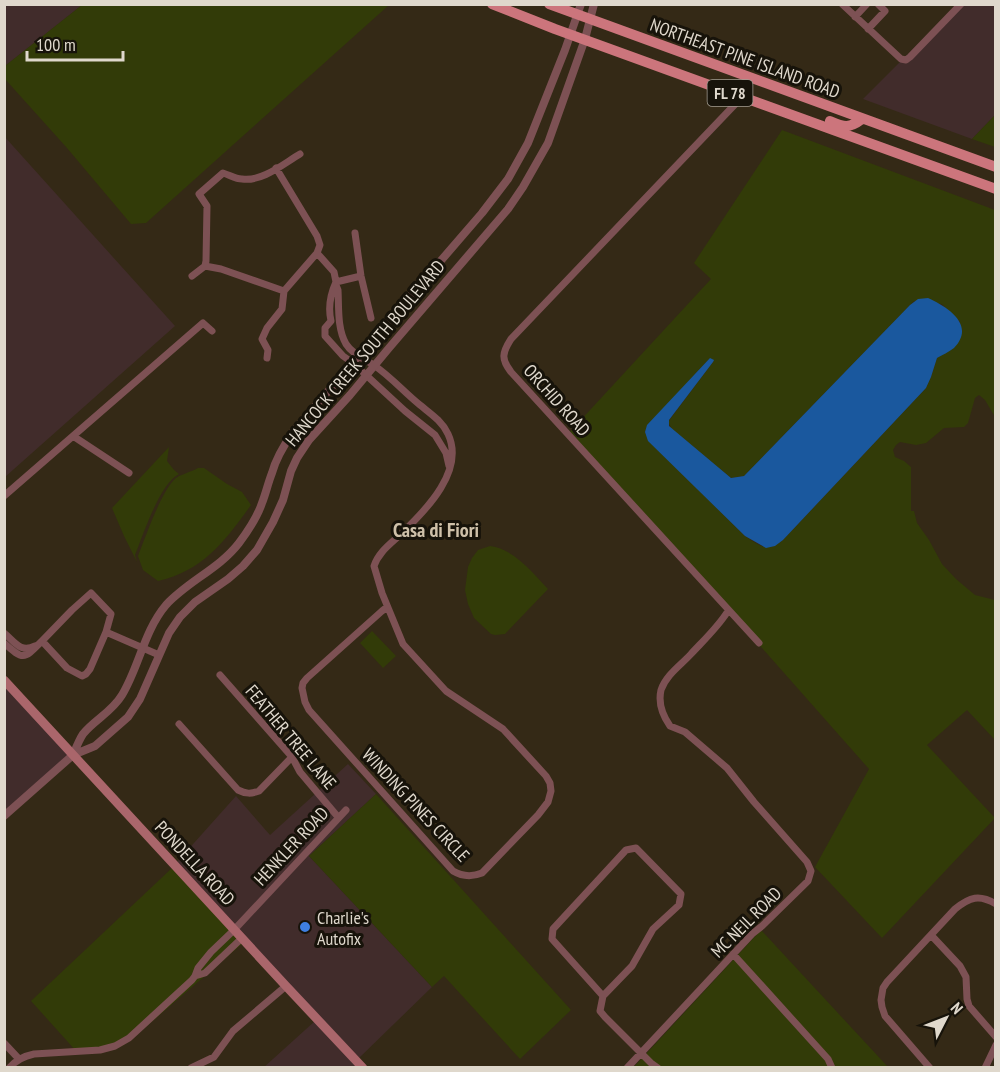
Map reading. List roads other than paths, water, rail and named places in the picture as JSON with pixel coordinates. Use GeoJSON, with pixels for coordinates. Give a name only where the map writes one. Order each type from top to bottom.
{"type":"FeatureCollection","features":[{"type":"Feature","properties":{"kind":"main road","name":"NORTHEAST PINE ISLAND ROAD"},"geometry":{"type":"LineString","coordinates":[[492,4],[996,189]]}},
{"type":"Feature","properties":{"kind":"main road","name":"NORTHEAST PINE ISLAND ROAD"},"geometry":{"type":"LineString","coordinates":[[549,4],[579,10],[590,20],[996,167]]}},
{"type":"Feature","properties":{"kind":"main road","name":"NORTHEAST PINE ISLAND ROAD"},"geometry":{"type":"LineString","coordinates":[[698,81],[721,83],[841,126],[854,124],[862,119]]}},
{"type":"Feature","properties":{"kind":"main road","name":"PONDELLA ROAD"},"geometry":{"type":"LineString","coordinates":[[4,680],[363,1068]]}},
{"type":"Feature","properties":{"kind":"street","name":"HANCOCK CREEK SOUTH BOULEVARD"},"geometry":{"type":"LineString","coordinates":[[73,755],[95,746],[128,717],[140,699],[169,633],[180,617],[195,602],[243,566],[257,550],[273,522],[291,471],[306,444],[499,220],[524,187],[550,136],[585,39],[594,4]]}},
{"type":"Feature","properties":{"kind":"street"},"geometry":{"type":"LineString","coordinates":[[842,4],[901,59],[906,60],[961,4]]}},
{"type":"Feature","properties":{"kind":"street"},"geometry":{"type":"LineString","coordinates":[[855,17],[867,4]]}},
{"type":"Feature","properties":{"kind":"street"},"geometry":{"type":"LineString","coordinates":[[868,29],[885,11],[878,4]]}},
{"type":"Feature","properties":{"kind":"street","name":"HANCOCK CREEK SOUTH BOULEVARD"},"geometry":{"type":"LineString","coordinates":[[73,755],[83,735],[121,697],[152,628],[164,608],[178,593],[220,562],[238,544],[253,522],[261,506],[274,465],[293,432],[508,180],[528,143],[579,10]]}},
{"type":"Feature","properties":{"kind":"street","name":"ORCHID ROAD"},"geometry":{"type":"LineString","coordinates":[[742,97],[511,339],[503,356],[505,365],[511,372],[759,643]]}},
{"type":"Feature","properties":{"kind":"street"},"geometry":{"type":"LineString","coordinates":[[192,276],[205,266],[206,261],[207,206],[199,194],[223,173],[247,180],[261,177],[300,154]]}},
{"type":"Feature","properties":{"kind":"street"},"geometry":{"type":"LineString","coordinates":[[267,358],[268,350],[262,339],[267,328],[282,309],[284,291],[317,254],[320,245],[276,168]]}},
{"type":"Feature","properties":{"kind":"street"},"geometry":{"type":"LineString","coordinates":[[355,233],[361,276],[371,318]]}},
{"type":"Feature","properties":{"kind":"street"},"geometry":{"type":"LineString","coordinates":[[317,254],[334,272],[338,290],[340,324],[346,344],[366,376],[440,441],[447,453],[448,474]]}},
{"type":"Feature","properties":{"kind":"street"},"geometry":{"type":"LineString","coordinates":[[205,266],[221,269],[284,291]]}},
{"type":"Feature","properties":{"kind":"street"},"geometry":{"type":"LineString","coordinates":[[356,359],[343,356],[325,336],[325,328],[331,321],[333,288],[336,283],[361,276]]}},
{"type":"Feature","properties":{"kind":"street"},"geometry":{"type":"LineString","coordinates":[[4,496],[203,323],[212,331]]}},
{"type":"Feature","properties":{"kind":"street","name":"WINDING PINES CIRCLE"},"geometry":{"type":"LineString","coordinates":[[356,359],[375,365],[434,415],[444,426],[450,439],[453,456],[443,484],[424,510],[381,552],[374,566],[387,608],[403,644],[440,686],[509,735],[550,783],[551,791],[548,802],[538,815],[482,873],[477,875],[460,875],[453,871],[327,731],[305,702],[302,688],[307,678],[387,608]]}},
{"type":"Feature","properties":{"kind":"street"},"geometry":{"type":"LineString","coordinates":[[293,432],[306,444]]}},
{"type":"Feature","properties":{"kind":"street"},"geometry":{"type":"LineString","coordinates":[[73,436],[129,473]]}},
{"type":"Feature","properties":{"kind":"street"},"geometry":{"type":"LineString","coordinates":[[4,643],[20,656],[26,656],[91,593],[111,614],[90,669],[82,676],[67,668],[40,643]]}},
{"type":"Feature","properties":{"kind":"street","name":"MC NEIL ROAD"},"geometry":{"type":"LineString","coordinates":[[627,1068],[752,934],[808,881],[811,871],[807,862],[733,774],[701,744],[685,732],[670,726],[665,719],[660,701],[665,682],[712,633],[728,610]]}},
{"type":"Feature","properties":{"kind":"street"},"geometry":{"type":"LineString","coordinates":[[106,632],[159,655]]}},
{"type":"Feature","properties":{"kind":"street"},"geometry":{"type":"LineString","coordinates":[[4,633],[22,648],[31,648],[40,643]]}},
{"type":"Feature","properties":{"kind":"street","name":"FEATHER TREE LANE"},"geometry":{"type":"LineString","coordinates":[[220,675],[292,758],[300,772],[338,817]]}},
{"type":"Feature","properties":{"kind":"street"},"geometry":{"type":"LineString","coordinates":[[178,724],[238,790],[245,793],[252,794],[259,791],[292,758]]}},
{"type":"Feature","properties":{"kind":"street"},"geometry":{"type":"LineString","coordinates":[[4,816],[73,755]]}},
{"type":"Feature","properties":{"kind":"street","name":"HENKLER ROAD"},"geometry":{"type":"LineString","coordinates":[[195,976],[198,968],[211,952],[346,810]]}},
{"type":"Feature","properties":{"kind":"street"},"geometry":{"type":"LineString","coordinates":[[603,996],[552,939],[553,929],[626,850],[636,848],[681,894],[679,905],[653,928],[632,966],[603,996],[600,1011],[658,1068]]}},
{"type":"Feature","properties":{"kind":"street"},"geometry":{"type":"LineString","coordinates":[[930,1068],[885,1016],[881,999],[884,988],[887,982],[964,902],[973,898],[983,898],[996,904]]}},
{"type":"Feature","properties":{"kind":"street"},"geometry":{"type":"LineString","coordinates":[[931,935],[960,966],[966,977],[969,1006],[996,1037]]}},
{"type":"Feature","properties":{"kind":"street"},"geometry":{"type":"LineString","coordinates":[[9,1068],[19,1059],[34,1054],[100,1050],[115,1046],[129,1038],[195,976],[205,973],[242,938]]}},
{"type":"Feature","properties":{"kind":"street"},"geometry":{"type":"LineString","coordinates":[[733,954],[828,1059],[832,1068]]}},
{"type":"Feature","properties":{"kind":"street"},"geometry":{"type":"LineString","coordinates":[[191,1068],[214,1057],[232,1031],[286,987]]}},
{"type":"Feature","properties":{"kind":"street"},"geometry":{"type":"LineString","coordinates":[[4,1042],[19,1059]]}},
{"type":"Feature","properties":{"kind":"street"},"geometry":{"type":"LineString","coordinates":[[985,1068],[996,1045]]}},
{"type":"Feature","properties":{"kind":"water"},"geometry":{"type":"Polygon","coordinates":[[[928,298],[944,306],[957,318],[961,324],[960,340],[954,348],[937,358],[926,388],[775,546],[766,548],[745,536],[648,441],[645,432],[647,425],[710,358],[714,360],[713,362],[669,420],[669,426],[731,478],[744,476],[910,305],[918,299],[928,298]]]}},
{"type":"Feature","properties":{"kind":"place","name":"Charlie's Autofix"},"geometry":{"type":"Point","coordinates":[305,927]}},
{"type":"Feature","properties":{"kind":"district","name":"Casa di Fiori"},"geometry":{"type":"Point","coordinates":[436,530]}}]}
